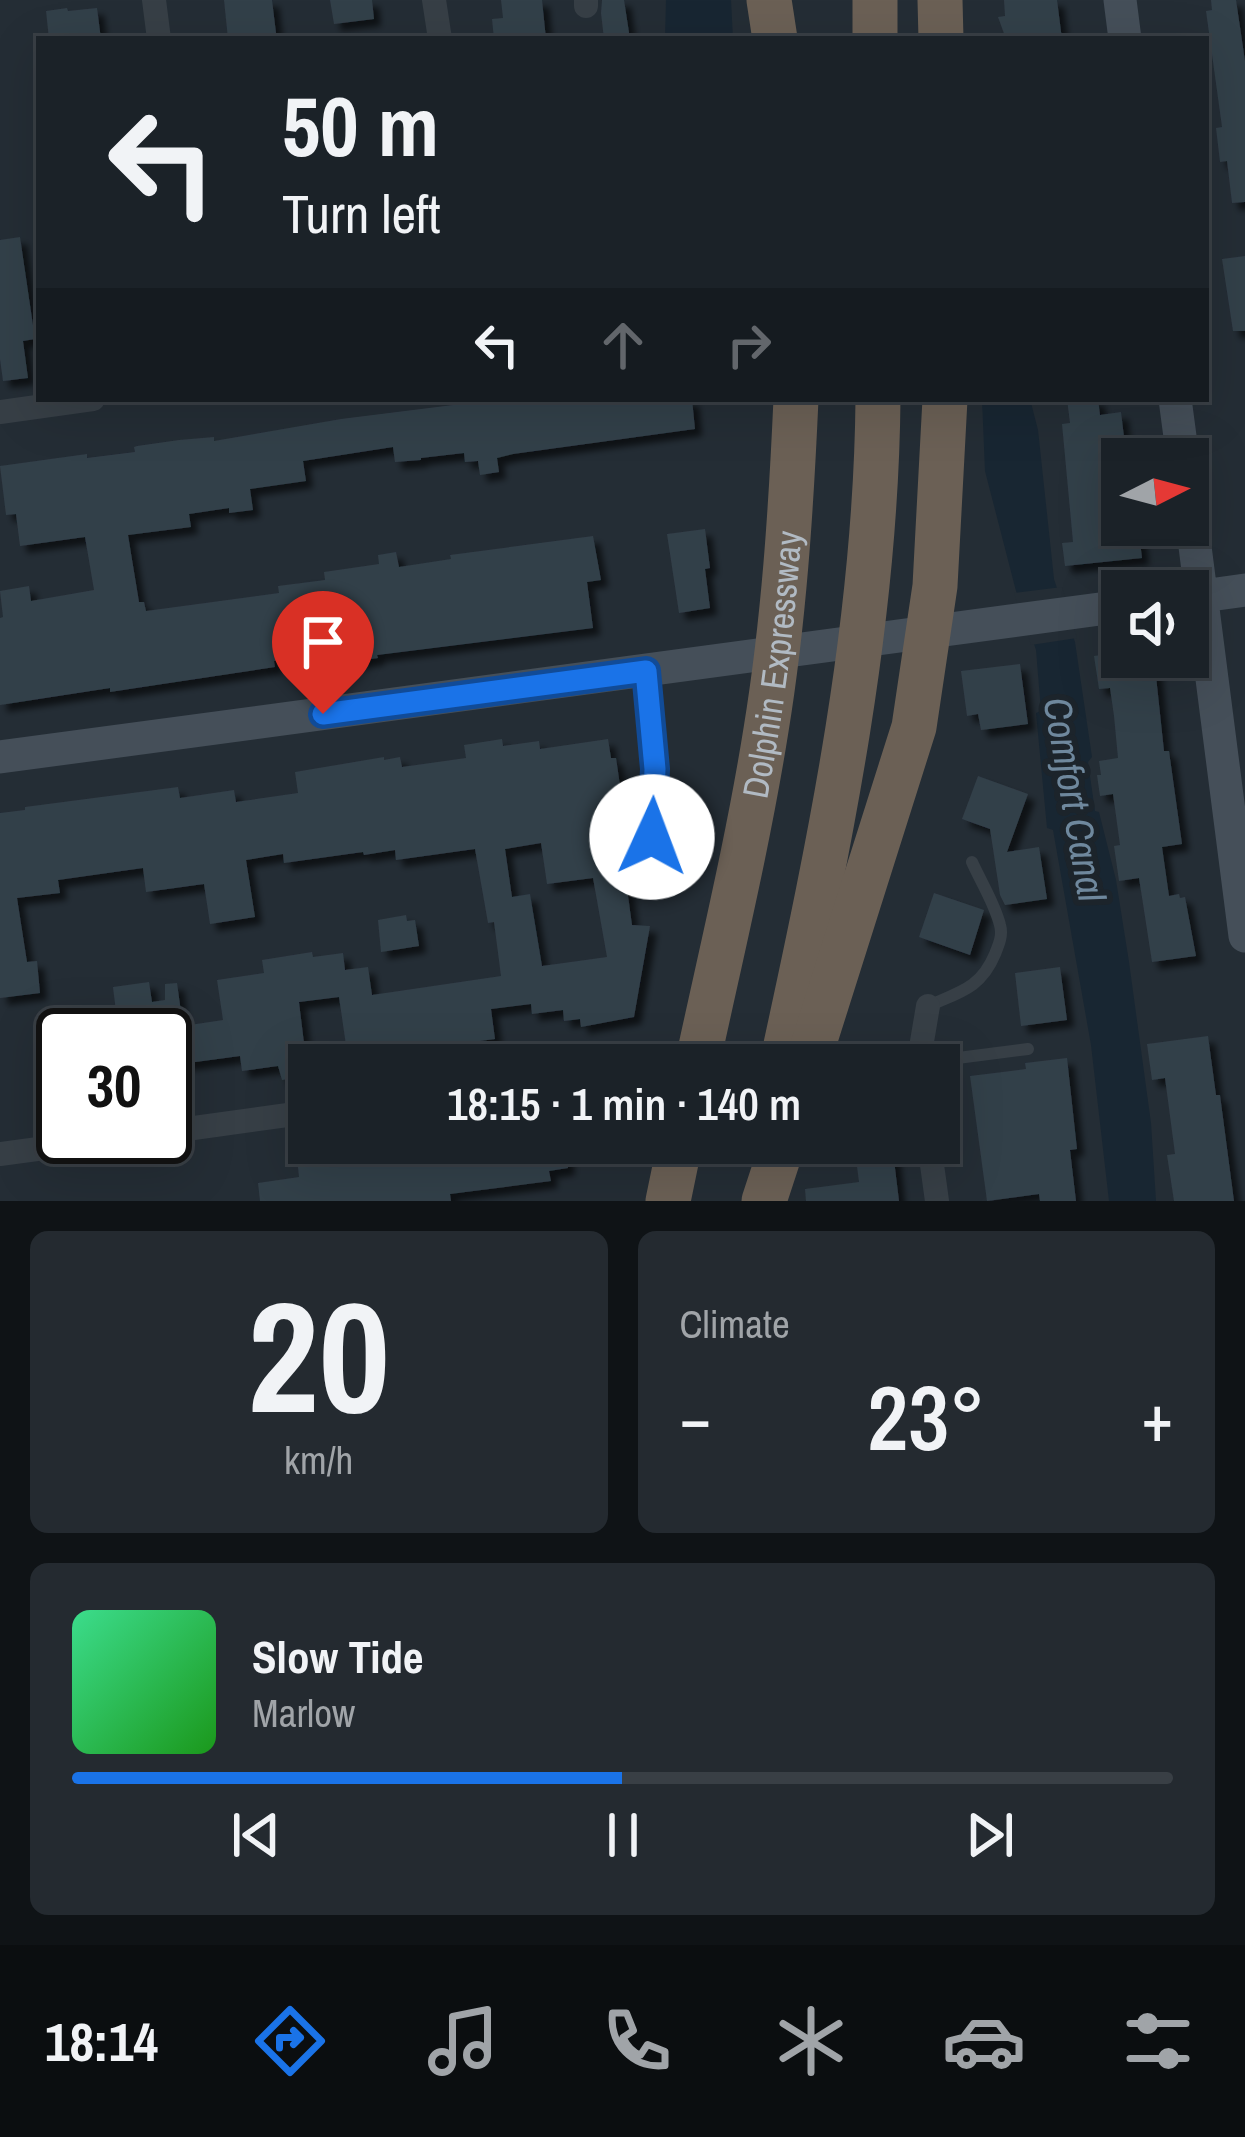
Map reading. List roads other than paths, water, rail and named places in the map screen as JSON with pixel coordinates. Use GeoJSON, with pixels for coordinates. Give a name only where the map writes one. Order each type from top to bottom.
{"type":"FeatureCollection","features":[{"type":"Feature","properties":{"kind":"highway"},"geometry":{"type":"LineString","coordinates":[[769,0],[775,36]]}},
{"type":"Feature","properties":{"kind":"highway"},"geometry":{"type":"LineString","coordinates":[[792,0],[792,36]]}},
{"type":"Feature","properties":{"kind":"highway"},"geometry":{"type":"LineString","coordinates":[[875,0],[875,36]]}},
{"type":"Feature","properties":{"kind":"highway"},"geometry":{"type":"LineString","coordinates":[[940,0],[941,36]]}},
{"type":"Feature","properties":{"kind":"highway","name":"Dolphin Expressway"},"geometry":{"type":"LineString","coordinates":[[702,1044],[766,732],[786,572],[796,402]]}},
{"type":"Feature","properties":{"kind":"highway"},"geometry":{"type":"LineString","coordinates":[[786,1044],[851,721],[869,561],[878,402]]}},
{"type":"Feature","properties":{"kind":"highway"},"geometry":{"type":"LineString","coordinates":[[814,1044],[914,727],[934,586],[945,402]]}},
{"type":"Feature","properties":{"kind":"highway"},"geometry":{"type":"LineString","coordinates":[[668,1201],[676,1164]]}},
{"type":"Feature","properties":{"kind":"highway"},"geometry":{"type":"LineString","coordinates":[[751,1201],[759,1164]]}},
{"type":"Feature","properties":{"kind":"highway"},"geometry":{"type":"LineString","coordinates":[[764,1201],[775,1164]]}},
{"type":"Feature","properties":{"kind":"street"},"geometry":{"type":"LineString","coordinates":[[154,0],[159,36]]}},
{"type":"Feature","properties":{"kind":"street"},"geometry":{"type":"LineString","coordinates":[[434,0],[440,36]]}},
{"type":"Feature","properties":{"kind":"street"},"geometry":{"type":"LineString","coordinates":[[1120,0],[1125,36]]}},
{"type":"Feature","properties":{"kind":"street"},"geometry":{"type":"LineString","coordinates":[[0,412],[72,402]]}},
{"type":"Feature","properties":{"kind":"street"},"geometry":{"type":"LineString","coordinates":[[1175,402],[1181,438]]}},
{"type":"Feature","properties":{"kind":"street"},"geometry":{"type":"LineString","coordinates":[[1209,595],[1245,590]]}},
{"type":"Feature","properties":{"kind":"street"},"geometry":{"type":"LineString","coordinates":[[0,757],[1101,609]]}},
{"type":"Feature","properties":{"kind":"street"},"geometry":{"type":"LineString","coordinates":[[646,671],[655,769],[652,837]]}},
{"type":"Feature","properties":{"kind":"street"},"geometry":{"type":"LineString","coordinates":[[1207,678],[1245,936]]}},
{"type":"Feature","properties":{"kind":"street"},"geometry":{"type":"LineString","coordinates":[[921,1044],[928,1006]]}},
{"type":"Feature","properties":{"kind":"street"},"geometry":{"type":"LineString","coordinates":[[192,1128],[288,1115]]}},
{"type":"Feature","properties":{"kind":"street"},"geometry":{"type":"LineString","coordinates":[[0,1154],[36,1149]]}},
{"type":"Feature","properties":{"kind":"street"},"geometry":{"type":"LineString","coordinates":[[932,1164],[937,1201]]}},
{"type":"Feature","properties":{"kind":"lane"},"geometry":{"type":"LineString","coordinates":[[928,1006],[972,986],[997,949],[1000,924],[972,862]]}},
{"type":"Feature","properties":{"kind":"lane"},"geometry":{"type":"LineString","coordinates":[[960,1058],[1028,1048]]}},
{"type":"Feature","properties":{"kind":"water"},"geometry":{"type":"Polygon","coordinates":[[[666,0],[731,0],[733,36],[665,36],[666,0]]]}},
{"type":"Feature","properties":{"kind":"water","name":"Comfort Canal"},"geometry":{"type":"Polygon","coordinates":[[[982,402],[1031,402],[1054,579],[1075,642],[1095,811],[1116,880],[1129,962],[1151,1123],[1156,1201],[1109,1201],[1091,1045],[1053,830],[1047,828],[1036,713],[1041,711],[1036,650],[985,471],[982,402]]]}}]}
